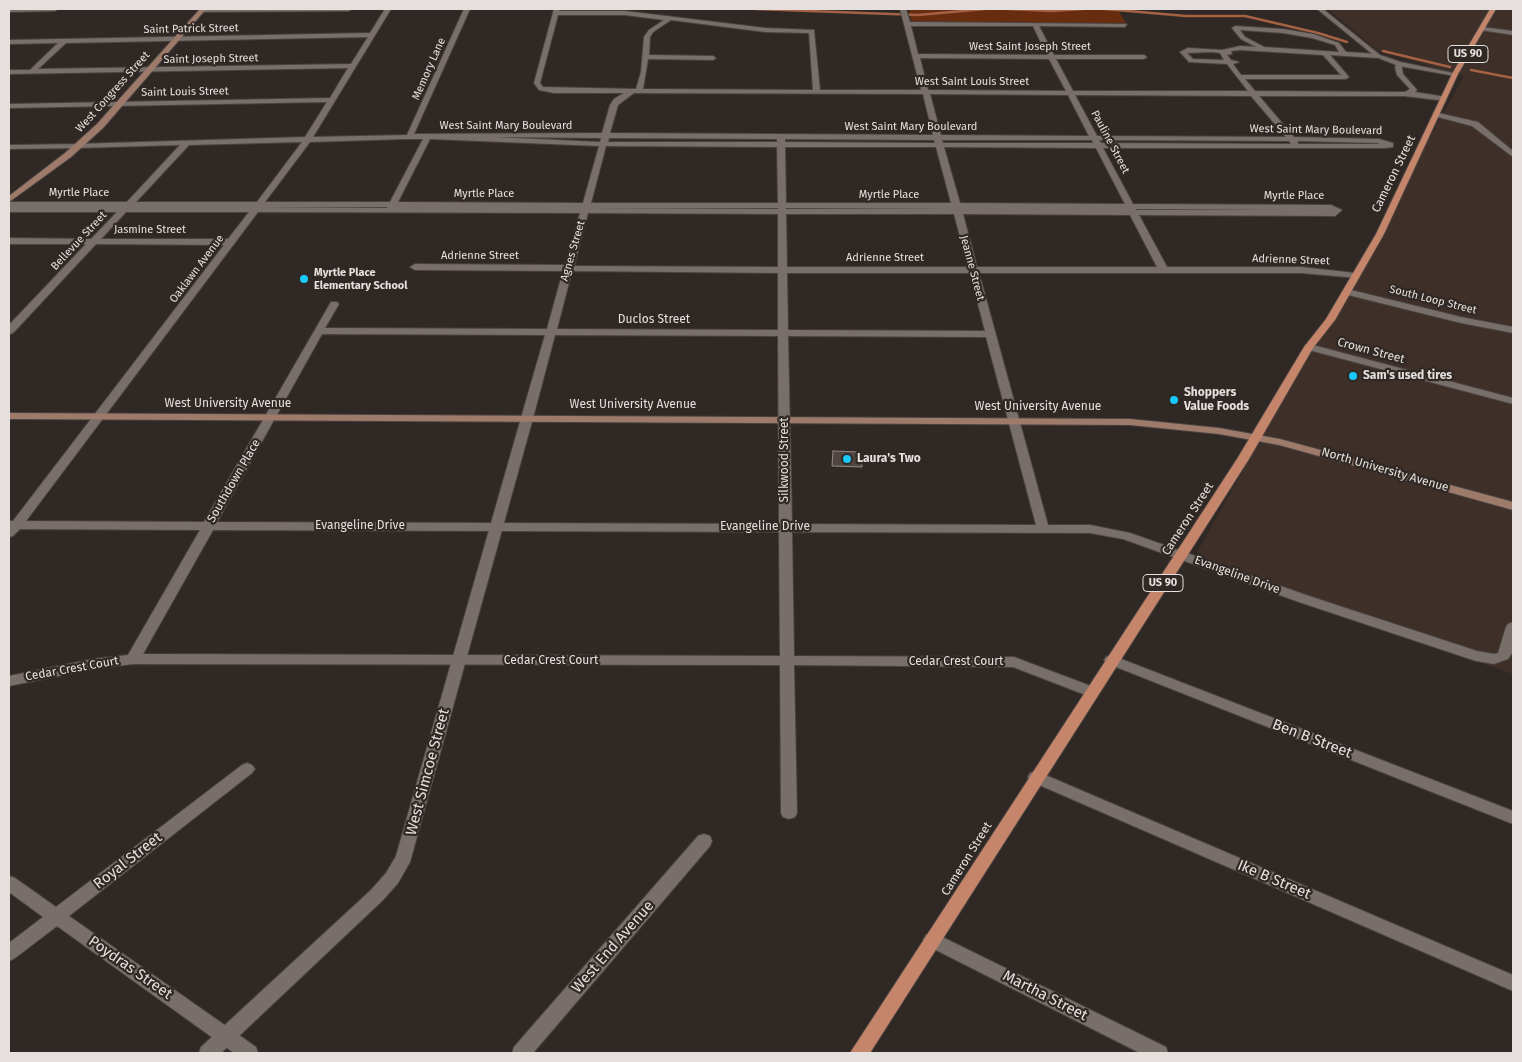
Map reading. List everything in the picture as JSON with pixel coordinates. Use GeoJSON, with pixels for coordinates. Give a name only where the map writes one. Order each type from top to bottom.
{"type":"FeatureCollection","features":[{"type":"Feature","properties":{"kind":"main road","name":"Cameron Street"},"geometry":{"type":"LineString","coordinates":[[859,1053],[1111,660],[1181,555],[1256,437],[1269,412],[1309,348],[1330,320],[1385,224],[1455,74],[1493,9]]}},
{"type":"Feature","properties":{"kind":"main road","name":"West Congress Street"},"geometry":{"type":"LineString","coordinates":[[9,200],[78,146],[100,126],[202,10]]}},
{"type":"Feature","properties":{"kind":"main road","name":"West University Avenue"},"geometry":{"type":"LineString","coordinates":[[9,416],[1130,422],[1256,437]]}},
{"type":"Feature","properties":{"kind":"main road","name":"North University Avenue"},"geometry":{"type":"LineString","coordinates":[[1256,437],[1319,452],[1513,506]]}},
{"type":"Feature","properties":{"kind":"street"},"geometry":{"type":"LineString","coordinates":[[9,10],[55,9]]}},
{"type":"Feature","properties":{"kind":"street"},"geometry":{"type":"LineString","coordinates":[[202,10],[349,9]]}},
{"type":"Feature","properties":{"kind":"street","name":"Oaklawn Avenue"},"geometry":{"type":"LineString","coordinates":[[12,528],[307,141],[388,9]]}},
{"type":"Feature","properties":{"kind":"street","name":"Memory Lane"},"geometry":{"type":"LineString","coordinates":[[409,138],[466,9]]}},
{"type":"Feature","properties":{"kind":"street","name":"Jeanne Street"},"geometry":{"type":"LineString","coordinates":[[903,9],[1043,528]]}},
{"type":"Feature","properties":{"kind":"street"},"geometry":{"type":"LineString","coordinates":[[1320,9],[1378,56]]}},
{"type":"Feature","properties":{"kind":"street"},"geometry":{"type":"LineString","coordinates":[[556,11],[625,13],[765,30],[812,31],[817,92]]}},
{"type":"Feature","properties":{"kind":"street","name":"West Saint Louis Street"},"geometry":{"type":"LineString","coordinates":[[556,11],[537,83],[541,89],[565,92],[1404,94],[1427,95],[1443,99]]}},
{"type":"Feature","properties":{"kind":"street"},"geometry":{"type":"LineString","coordinates":[[635,92],[645,57],[646,40],[649,33],[670,18]]}},
{"type":"Feature","properties":{"kind":"street"},"geometry":{"type":"LineString","coordinates":[[907,24],[1125,25]]}},
{"type":"Feature","properties":{"kind":"street","name":"Pauline Street"},"geometry":{"type":"LineString","coordinates":[[1035,25],[1163,269]]}},
{"type":"Feature","properties":{"kind":"street"},"geometry":{"type":"LineString","coordinates":[[1263,49],[1243,38],[1235,28],[1291,32],[1313,36],[1339,46],[1344,54]]}},
{"type":"Feature","properties":{"kind":"street"},"geometry":{"type":"LineString","coordinates":[[1482,29],[1513,33]]}},
{"type":"Feature","properties":{"kind":"street","name":"Saint Patrick Street"},"geometry":{"type":"LineString","coordinates":[[9,42],[373,35]]}},
{"type":"Feature","properties":{"kind":"street"},"geometry":{"type":"LineString","coordinates":[[31,72],[64,41]]}},
{"type":"Feature","properties":{"kind":"street"},"geometry":{"type":"LineString","coordinates":[[1223,52],[1234,48],[1378,56],[1399,64],[1455,74]]}},
{"type":"Feature","properties":{"kind":"street"},"geometry":{"type":"LineString","coordinates":[[1238,62],[1191,61],[1188,60],[1183,52],[1192,50],[1235,54],[1263,49]]}},
{"type":"Feature","properties":{"kind":"street"},"geometry":{"type":"LineString","coordinates":[[1223,52],[1253,94],[1298,146]]}},
{"type":"Feature","properties":{"kind":"street"},"geometry":{"type":"LineString","coordinates":[[1240,77],[1346,76],[1325,53]]}},
{"type":"Feature","properties":{"kind":"street"},"geometry":{"type":"LineString","coordinates":[[1235,54],[1241,68],[1240,77]]}},
{"type":"Feature","properties":{"kind":"street","name":"West Saint Joseph Street"},"geometry":{"type":"LineString","coordinates":[[916,56],[1144,57]]}},
{"type":"Feature","properties":{"kind":"street"},"geometry":{"type":"LineString","coordinates":[[645,57],[713,58]]}},
{"type":"Feature","properties":{"kind":"street"},"geometry":{"type":"LineString","coordinates":[[1399,64],[1400,75],[1414,90],[1411,93],[1404,94]]}},
{"type":"Feature","properties":{"kind":"street","name":"Saint Joseph Street"},"geometry":{"type":"LineString","coordinates":[[9,72],[354,66]]}},
{"type":"Feature","properties":{"kind":"street","name":"Agnes Street"},"geometry":{"type":"LineString","coordinates":[[527,418],[614,105],[616,101],[635,92]]}},
{"type":"Feature","properties":{"kind":"street","name":"Saint Louis Street"},"geometry":{"type":"LineString","coordinates":[[9,106],[332,100]]}},
{"type":"Feature","properties":{"kind":"street"},"geometry":{"type":"LineString","coordinates":[[1437,114],[1475,124],[1513,155]]}},
{"type":"Feature","properties":{"kind":"street","name":"West Saint Mary Boulevard"},"geometry":{"type":"LineString","coordinates":[[9,147],[409,138],[604,141],[1097,142],[1298,146],[1390,145],[1379,141],[1292,139],[1097,142]]}},
{"type":"Feature","properties":{"kind":"street"},"geometry":{"type":"LineString","coordinates":[[392,208],[406,177],[428,138]]}},
{"type":"Feature","properties":{"kind":"street","name":"Silkwood Street"},"geometry":{"type":"LineString","coordinates":[[781,142],[789,813]]}},
{"type":"Feature","properties":{"kind":"street","name":"Bellevue Street"},"geometry":{"type":"LineString","coordinates":[[9,331],[186,144]]}},
{"type":"Feature","properties":{"kind":"street","name":"Myrtle Place"},"geometry":{"type":"LineString","coordinates":[[9,204],[126,207]]}},
{"type":"Feature","properties":{"kind":"street","name":"Myrtle Place"},"geometry":{"type":"LineString","coordinates":[[9,209],[256,207],[956,209],[1335,213],[1338,210],[1332,208],[1133,210]]}},
{"type":"Feature","properties":{"kind":"street","name":"Jasmine Street"},"geometry":{"type":"LineString","coordinates":[[9,241],[231,242]]}},
{"type":"Feature","properties":{"kind":"street","name":"Adrienne Street"},"geometry":{"type":"LineString","coordinates":[[415,267],[782,270],[972,268],[1301,270],[1355,276]]}},
{"type":"Feature","properties":{"kind":"street","name":"South Loop Street"},"geometry":{"type":"LineString","coordinates":[[1346,292],[1461,320],[1513,330]]}},
{"type":"Feature","properties":{"kind":"street","name":"Southdown Place"},"geometry":{"type":"LineString","coordinates":[[133,659],[334,304]]}},
{"type":"Feature","properties":{"kind":"street","name":"Duclos Street"},"geometry":{"type":"LineString","coordinates":[[318,331],[990,334]]}},
{"type":"Feature","properties":{"kind":"street","name":"Crown Street"},"geometry":{"type":"LineString","coordinates":[[1309,348],[1513,401]]}},
{"type":"Feature","properties":{"kind":"street","name":"West Simcoe Street"},"geometry":{"type":"LineString","coordinates":[[208,1053],[377,895],[392,878],[404,857],[527,418]]}},
{"type":"Feature","properties":{"kind":"street","name":"Evangeline Drive"},"geometry":{"type":"LineString","coordinates":[[12,528],[209,525],[1090,528],[1108,531],[1181,555],[1304,599],[1476,656],[1500,658],[1507,651],[1513,627]]}},
{"type":"Feature","properties":{"kind":"street","name":"Cedar Crest Court"},"geometry":{"type":"LineString","coordinates":[[9,681],[99,662],[133,659],[1014,662],[1091,692]]}},
{"type":"Feature","properties":{"kind":"street","name":"Ben B Street"},"geometry":{"type":"LineString","coordinates":[[1111,660],[1513,818]]}},
{"type":"Feature","properties":{"kind":"street","name":"Royal Street"},"geometry":{"type":"LineString","coordinates":[[9,953],[247,769]]}},
{"type":"Feature","properties":{"kind":"street","name":"Ike B Street"},"geometry":{"type":"LineString","coordinates":[[1036,777],[1513,983]]}},
{"type":"Feature","properties":{"kind":"street","name":"West End Avenue"},"geometry":{"type":"LineString","coordinates":[[521,1053],[704,841]]}},
{"type":"Feature","properties":{"kind":"street","name":"Poydras Street"},"geometry":{"type":"LineString","coordinates":[[9,883],[250,1053]]}},
{"type":"Feature","properties":{"kind":"street","name":"Martha Street"},"geometry":{"type":"LineString","coordinates":[[932,940],[1159,1053]]}},
{"type":"Feature","properties":{"kind":"shaded area"},"geometry":{"type":"Polygon","coordinates":[[[909,9],[1117,9],[1126,23],[912,23],[909,9]]]}},
{"type":"Feature","properties":{"kind":"shaded area"},"geometry":{"type":"Polygon","coordinates":[[[1328,9],[1513,9],[1513,674],[1190,565],[1464,76],[1378,51],[1328,9]]]}},
{"type":"Feature","properties":{"kind":"building","name":"Laura's Two"},"geometry":{"type":"Polygon","coordinates":[[[833,451],[861,452],[862,467],[832,466],[833,451]]]}},
{"type":"Feature","properties":{"kind":"waterway"},"geometry":{"type":"LineString","coordinates":[[755,9],[918,15],[985,9]]}},
{"type":"Feature","properties":{"kind":"waterway"},"geometry":{"type":"LineString","coordinates":[[1008,9],[1052,11],[1083,9]]}},
{"type":"Feature","properties":{"kind":"waterway"},"geometry":{"type":"LineString","coordinates":[[1105,9],[1186,16],[1245,16],[1318,33],[1347,42]]}},
{"type":"Feature","properties":{"kind":"waterway"},"geometry":{"type":"LineString","coordinates":[[1383,51],[1450,67]]}},
{"type":"Feature","properties":{"kind":"waterway"},"geometry":{"type":"LineString","coordinates":[[1471,70],[1513,78]]}},
{"type":"Feature","properties":{"kind":"place","name":"Myrtle Place Elementary School"},"geometry":{"type":"Point","coordinates":[304,279]}},
{"type":"Feature","properties":{"kind":"place","name":"Sam's used tires"},"geometry":{"type":"Point","coordinates":[1353,376]}},
{"type":"Feature","properties":{"kind":"place","name":"Shoppers Value Foods"},"geometry":{"type":"Point","coordinates":[1174,400]}},
{"type":"Feature","properties":{"kind":"place","name":"Laura's Two"},"geometry":{"type":"Point","coordinates":[847,459]}}]}
